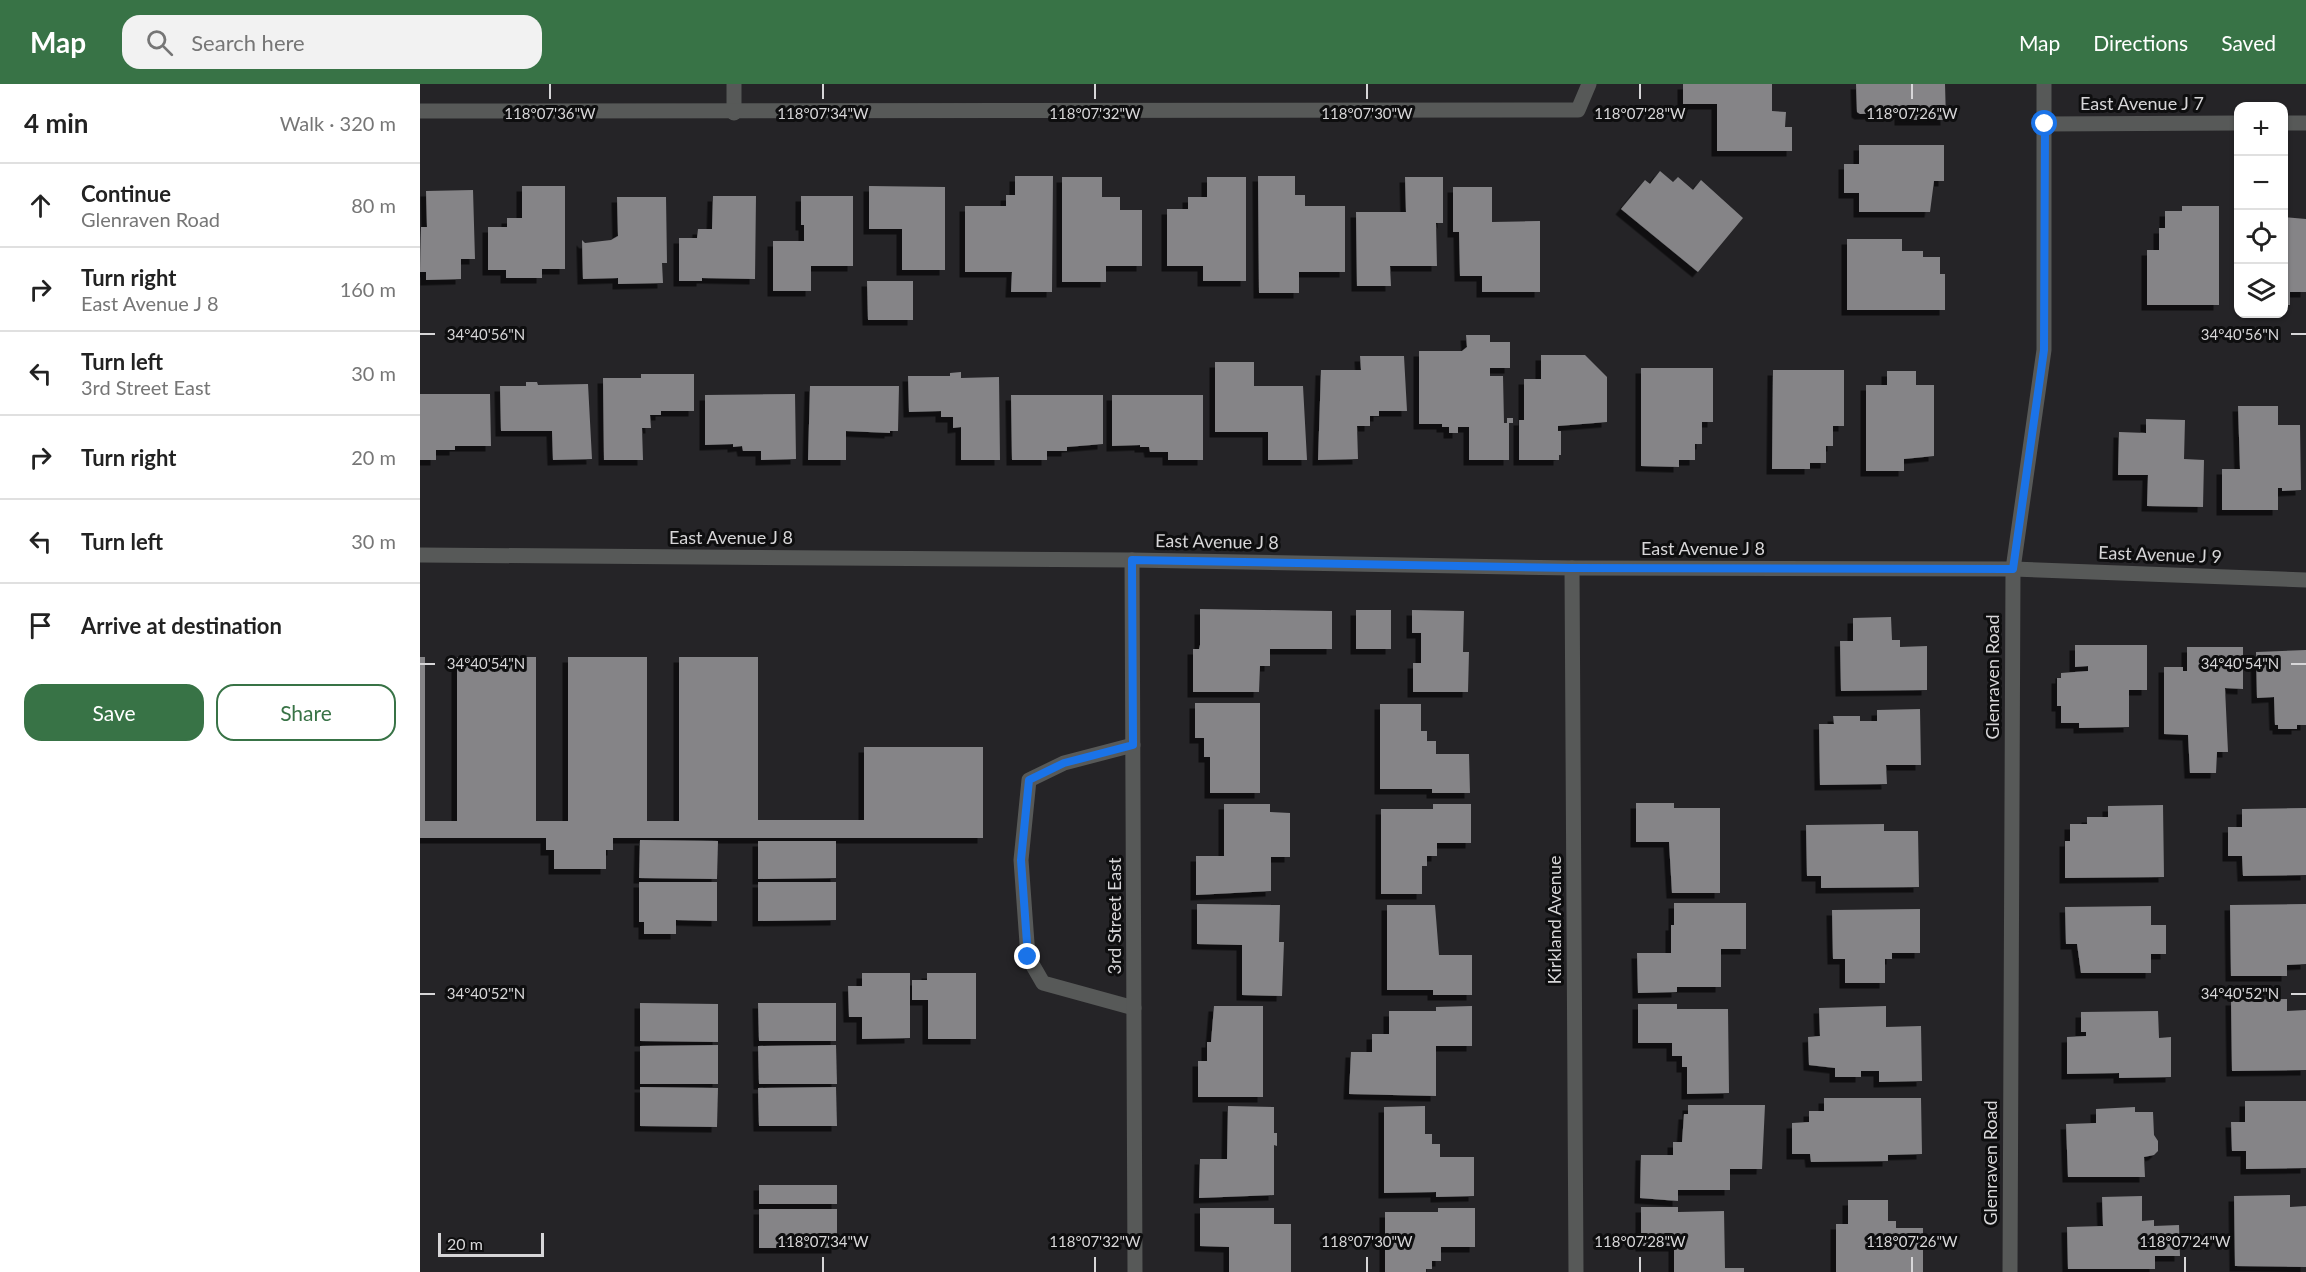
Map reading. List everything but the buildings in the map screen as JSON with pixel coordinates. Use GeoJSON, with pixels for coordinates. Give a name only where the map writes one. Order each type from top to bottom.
{"type":"FeatureCollection","features":[{"type":"Feature","properties":{"kind":"street"},"geometry":{"type":"LineString","coordinates":[[734,84],[734,113]]}},
{"type":"Feature","properties":{"kind":"street"},"geometry":{"type":"LineString","coordinates":[[420,111],[734,113],[1578,110],[1589,84]]}},
{"type":"Feature","properties":{"kind":"street","name":"Glenraven Road"},"geometry":{"type":"LineString","coordinates":[[2010,1272],[2013,569],[2044,350],[2044,84]]}},
{"type":"Feature","properties":{"kind":"street","name":"East Avenue J 7"},"geometry":{"type":"LineString","coordinates":[[2045,124],[2234,123]]}},
{"type":"Feature","properties":{"kind":"street"},"geometry":{"type":"LineString","coordinates":[[2288,123],[2306,123]]}},
{"type":"Feature","properties":{"kind":"street","name":"East Avenue J 8"},"geometry":{"type":"LineString","coordinates":[[420,555],[1132,560],[1572,568],[2013,569]]}},
{"type":"Feature","properties":{"kind":"street","name":"3rd Street East"},"geometry":{"type":"LineString","coordinates":[[1132,560],[1136,1272]]}},
{"type":"Feature","properties":{"kind":"street","name":"Kirkland Avenue"},"geometry":{"type":"LineString","coordinates":[[1572,568],[1576,1272]]}},
{"type":"Feature","properties":{"kind":"street","name":"East Avenue J 9"},"geometry":{"type":"LineString","coordinates":[[2013,569],[2306,580]]}},
{"type":"Feature","properties":{"kind":"street"},"geometry":{"type":"LineString","coordinates":[[1133,745],[1064,763],[1029,780],[1021,860],[1028,957],[1043,983],[1134,1008]]}},
{"type":"Feature","properties":{"kind":"route"},"geometry":{"type":"LineString","coordinates":[[1028,957],[1021,860],[1029,780],[1064,763],[1133,745],[1132,560],[1572,568],[2013,569],[2044,350],[2045,124]]}}]}
